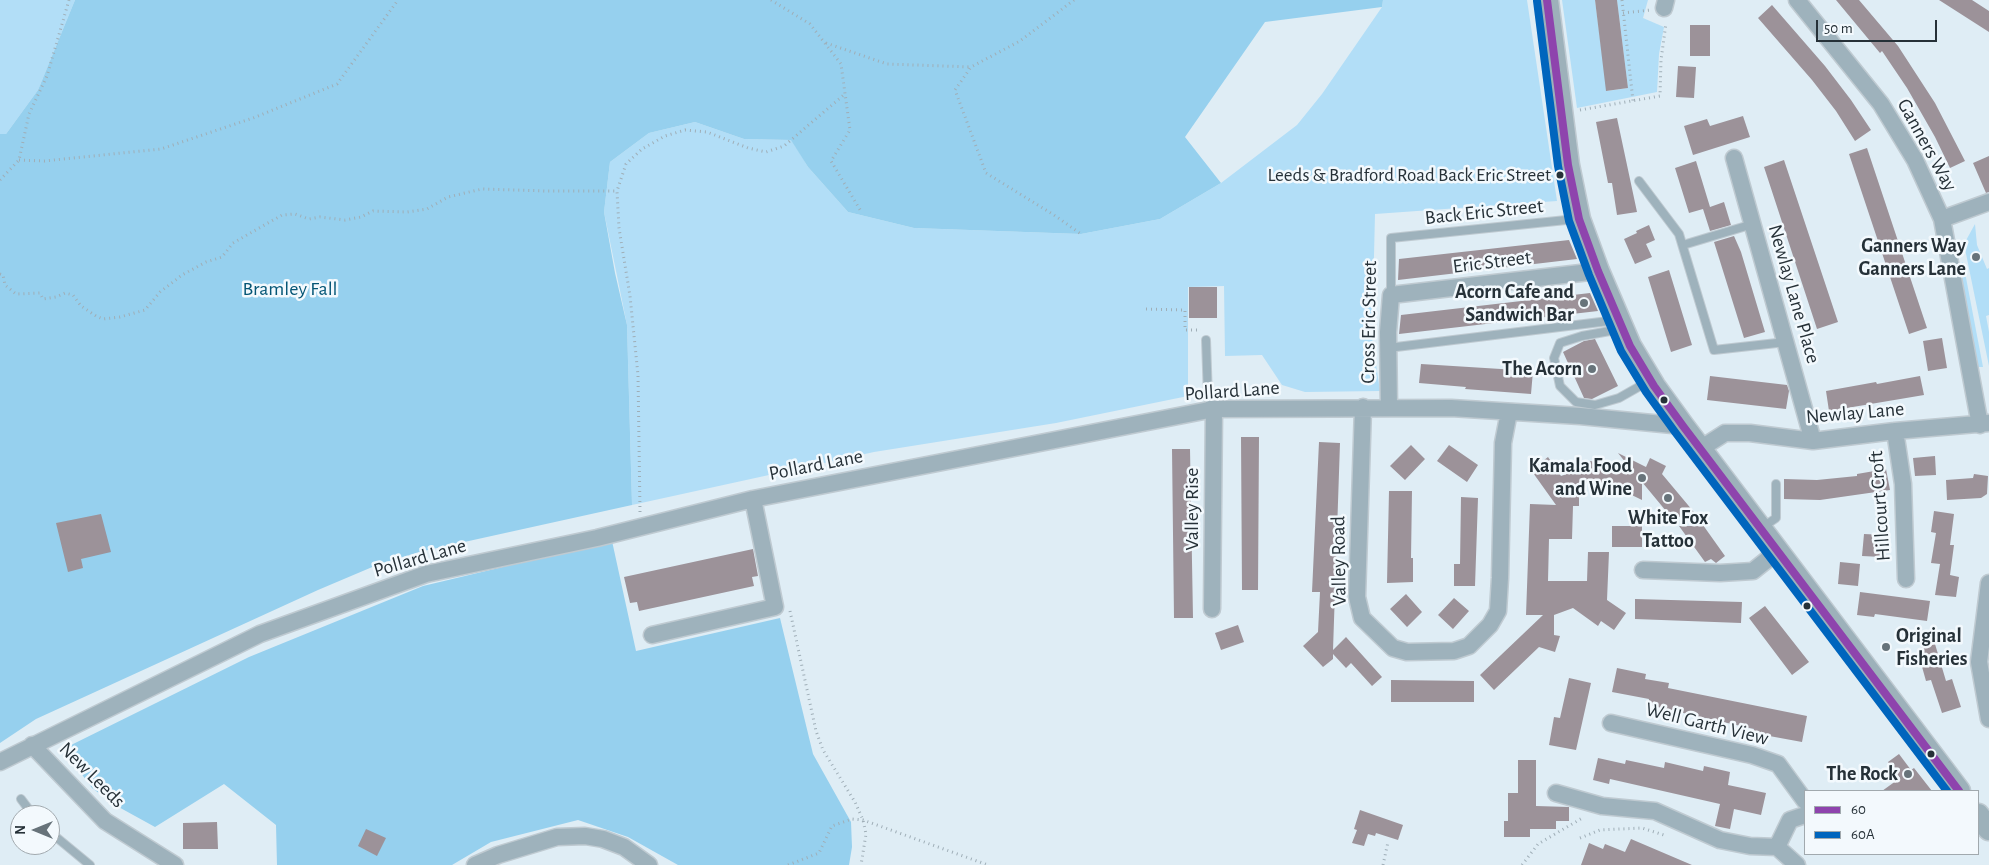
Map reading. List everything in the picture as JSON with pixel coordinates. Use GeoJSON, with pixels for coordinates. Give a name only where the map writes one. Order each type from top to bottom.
{"type":"FeatureCollection","features":[{"type":"Feature","properties":{"kind":"main road"},"geometry":{"type":"LineString","coordinates":[[1547,0],[1568,165],[1579,219],[1598,271],[1630,346],[1682,426],[1958,790]]}},
{"type":"Feature","properties":{"kind":"street","name":"Ganners Way"},"geometry":{"type":"LineString","coordinates":[[1797,0],[1881,104],[1915,160],[1942,219],[1985,424]]}},
{"type":"Feature","properties":{"kind":"street","name":"Newlay Lane Place"},"geometry":{"type":"LineString","coordinates":[[1734,158],[1813,441]]}},
{"type":"Feature","properties":{"kind":"street"},"geometry":{"type":"LineString","coordinates":[[1942,219],[1989,202]]}},
{"type":"Feature","properties":{"kind":"street","name":"Eric Street"},"geometry":{"type":"LineString","coordinates":[[1390,295],[1598,271]]}},
{"type":"Feature","properties":{"kind":"street","name":"Cross Eric Street"},"geometry":{"type":"LineString","coordinates":[[1389,408],[1388,332],[1390,295]]}},
{"type":"Feature","properties":{"kind":"street","name":"Valley Road"},"geometry":{"type":"LineString","coordinates":[[1363,407],[1357,597],[1362,618],[1393,648],[1407,652],[1454,651],[1469,646],[1490,624],[1498,611],[1503,443],[1509,412]]}},
{"type":"Feature","properties":{"kind":"street","name":"Pollard Lane"},"geometry":{"type":"LineString","coordinates":[[0,762],[260,634],[426,574],[640,527],[753,499],[1214,409],[1451,408],[1682,426]]}},
{"type":"Feature","properties":{"kind":"street","name":"Valley Rise"},"geometry":{"type":"LineString","coordinates":[[1212,609],[1214,409]]}},
{"type":"Feature","properties":{"kind":"street","name":"Newlay Lane"},"geometry":{"type":"LineString","coordinates":[[1700,449],[1724,433],[1813,441],[1895,431],[1985,424]]}},
{"type":"Feature","properties":{"kind":"street","name":"Hillcourt Croft"},"geometry":{"type":"LineString","coordinates":[[1895,431],[1903,484],[1906,579]]}},
{"type":"Feature","properties":{"kind":"street"},"geometry":{"type":"LineString","coordinates":[[652,635],[775,607],[753,499]]}},
{"type":"Feature","properties":{"kind":"street"},"geometry":{"type":"LineString","coordinates":[[1643,570],[1720,573],[1753,571],[1778,551]]}},
{"type":"Feature","properties":{"kind":"street"},"geometry":{"type":"LineString","coordinates":[[1989,583],[1980,662],[1987,693],[1989,719]]}},
{"type":"Feature","properties":{"kind":"street","name":"Well Garth View"},"geometry":{"type":"LineString","coordinates":[[1611,722],[1752,755],[1778,764],[1804,799]]}},
{"type":"Feature","properties":{"kind":"street","name":"New Leeds"},"geometry":{"type":"LineString","coordinates":[[32,745],[105,821],[175,865]]}},
{"type":"Feature","properties":{"kind":"street"},"geometry":{"type":"LineString","coordinates":[[1556,793],[1602,806],[1655,811],[1720,840],[1750,846],[1777,847],[1797,865]]}},
{"type":"Feature","properties":{"kind":"street"},"geometry":{"type":"LineString","coordinates":[[1777,847],[1790,820],[1804,815]]}},
{"type":"Feature","properties":{"kind":"street"},"geometry":{"type":"LineString","coordinates":[[476,865],[498,855],[557,837],[585,836],[603,839],[624,847],[649,865]]}},
{"type":"Feature","properties":{"kind":"lane"},"geometry":{"type":"LineString","coordinates":[[1639,181],[1679,234],[1714,350],[1786,342]]}},
{"type":"Feature","properties":{"kind":"lane","name":"Back Eric Street"},"geometry":{"type":"LineString","coordinates":[[1391,238],[1579,219]]}},
{"type":"Feature","properties":{"kind":"lane"},"geometry":{"type":"LineString","coordinates":[[1682,245],[1753,224]]}},
{"type":"Feature","properties":{"kind":"lane","name":"Cross Eric Street"},"geometry":{"type":"LineString","coordinates":[[1390,295],[1391,238]]}},
{"type":"Feature","properties":{"kind":"lane"},"geometry":{"type":"LineString","coordinates":[[1388,348],[1622,324]]}},
{"type":"Feature","properties":{"kind":"lane"},"geometry":{"type":"LineString","coordinates":[[1622,324],[1560,342],[1554,358],[1560,386],[1576,402],[1595,405],[1620,398],[1651,380]]}},
{"type":"Feature","properties":{"kind":"lane"},"geometry":{"type":"LineString","coordinates":[[1206,340],[1208,398],[1214,409]]}},
{"type":"Feature","properties":{"kind":"lane"},"geometry":{"type":"LineString","coordinates":[[1761,529],[1776,518],[1776,484]]}},
{"type":"Feature","properties":{"kind":"lane"},"geometry":{"type":"LineString","coordinates":[[21,799],[26,805]]}},
{"type":"Feature","properties":{"kind":"lane"},"geometry":{"type":"LineString","coordinates":[[60,840],[90,865]]}},
{"type":"Feature","properties":{"kind":"path"},"geometry":{"type":"LineString","coordinates":[[0,180],[19,160],[28,114],[47,76],[70,0]]}},
{"type":"Feature","properties":{"kind":"path"},"geometry":{"type":"LineString","coordinates":[[19,160],[44,161],[161,149],[253,118],[337,84],[398,0]]}},
{"type":"Feature","properties":{"kind":"path"},"geometry":{"type":"LineString","coordinates":[[771,0],[810,24],[841,64],[850,130],[831,161],[862,213]]}},
{"type":"Feature","properties":{"kind":"path"},"geometry":{"type":"LineString","coordinates":[[1074,0],[1020,41],[971,67],[955,90],[986,173],[1081,234]]}},
{"type":"Feature","properties":{"kind":"path"},"geometry":{"type":"LineString","coordinates":[[1622,0],[1633,101]]}},
{"type":"Feature","properties":{"kind":"path"},"geometry":{"type":"LineString","coordinates":[[1562,114],[1660,96],[1661,60],[1667,18],[1665,4],[1623,13]]}},
{"type":"Feature","properties":{"kind":"path"},"geometry":{"type":"LineString","coordinates":[[825,43],[887,64],[971,67]]}},
{"type":"Feature","properties":{"kind":"path"},"geometry":{"type":"LineString","coordinates":[[640,527],[638,375],[630,296],[619,228],[617,191],[626,164],[642,149],[665,136],[685,130],[706,132],[748,148],[766,152],[784,146],[845,94]]}},
{"type":"Feature","properties":{"kind":"path"},"geometry":{"type":"LineString","coordinates":[[0,274],[3,275],[5,285],[16,294],[40,293],[43,299],[65,293],[74,295],[81,306],[96,316],[103,319],[120,317],[145,310],[160,292],[182,275],[206,262],[222,257],[233,243],[282,215],[295,214],[309,219],[320,217],[345,220],[361,217],[373,211],[408,212],[427,209],[448,197],[482,189],[617,191]]}},
{"type":"Feature","properties":{"kind":"path"},"geometry":{"type":"LineString","coordinates":[[1146,309],[1185,310],[1185,330],[1206,330],[1206,340]]}},
{"type":"Feature","properties":{"kind":"path"},"geometry":{"type":"LineString","coordinates":[[788,601],[816,731],[823,750],[855,802],[863,820],[866,834],[861,865]]}},
{"type":"Feature","properties":{"kind":"path"},"geometry":{"type":"LineString","coordinates":[[1522,865],[1538,844],[1602,806]]}},
{"type":"Feature","properties":{"kind":"path"},"geometry":{"type":"LineString","coordinates":[[788,865],[819,853],[832,826],[852,819],[863,820],[988,865]]}},
{"type":"Feature","properties":{"kind":"path"},"geometry":{"type":"LineString","coordinates":[[1580,838],[1600,830],[1642,828],[1669,836]]}},
{"type":"Feature","properties":{"kind":"path"},"geometry":{"type":"LineString","coordinates":[[1383,865],[1388,842]]}},
{"type":"Feature","properties":{"kind":"shaded area"},"geometry":{"type":"Polygon","coordinates":[[[0,0],[75,0],[38,90],[6,134],[0,134],[0,0]]]}},
{"type":"Feature","properties":{"kind":"shaded area"},"geometry":{"type":"Polygon","coordinates":[[[1383,0],[1527,0],[1557,201],[1375,214],[1372,338],[1380,391],[1305,392],[1282,385],[1262,355],[1225,356],[1224,286],[1188,287],[1188,396],[1056,423],[874,452],[632,505],[627,325],[604,212],[610,162],[649,133],[695,122],[744,139],[792,140],[808,167],[848,212],[914,228],[1081,234],[1160,219],[1221,183],[1297,125],[1322,94],[1382,7],[1383,0]]]}},
{"type":"Feature","properties":{"kind":"shaded area"},"geometry":{"type":"Polygon","coordinates":[[[1562,0],[1595,0],[1607,91],[1628,88],[1617,0],[1648,0],[1643,18],[1664,27],[1659,54],[1657,92],[1577,108],[1562,0]]]}},
{"type":"Feature","properties":{"kind":"shaded area"},"geometry":{"type":"Polygon","coordinates":[[[1975,224],[1977,245],[1987,269],[1989,268],[1989,315],[1986,316],[1989,332],[1989,366],[1964,244],[1975,224]]]}},
{"type":"Feature","properties":{"kind":"shaded area"},"geometry":{"type":"Polygon","coordinates":[[[1963,262],[1983,367],[1976,367],[1956,264],[1963,262]]]}},
{"type":"Feature","properties":{"kind":"green space","name":"Bramley Fall"},"geometry":{"type":"Polygon","coordinates":[[[75,0],[1383,0],[1382,7],[1265,22],[1185,137],[1221,183],[1160,219],[1081,234],[914,228],[848,212],[808,167],[791,140],[744,139],[695,122],[649,133],[610,162],[604,212],[627,325],[632,505],[419,552],[377,565],[36,719],[0,743],[0,134],[6,134],[38,90],[75,0]]]}},
{"type":"Feature","properties":{"kind":"green space"},"geometry":{"type":"Polygon","coordinates":[[[612,541],[636,651],[780,618],[813,754],[851,822],[852,847],[849,865],[678,865],[628,837],[578,820],[491,842],[452,865],[277,865],[276,825],[224,784],[155,827],[115,805],[92,788],[63,749],[249,657],[423,586],[612,541]]]}},
{"type":"Feature","properties":{"kind":"building"},"geometry":{"type":"Polygon","coordinates":[[[1595,0],[1617,0],[1628,88],[1606,91],[1595,0]]]}},
{"type":"Feature","properties":{"kind":"building"},"geometry":{"type":"Polygon","coordinates":[[[1836,0],[1859,0],[1898,46],[1935,103],[1965,161],[1950,168],[1907,88],[1882,51],[1880,53],[1836,0]]]}},
{"type":"Feature","properties":{"kind":"building"},"geometry":{"type":"Polygon","coordinates":[[[1939,0],[1972,0],[1989,11],[1989,32],[1939,0]]]}},
{"type":"Feature","properties":{"kind":"building"},"geometry":{"type":"Polygon","coordinates":[[[1772,5],[1825,66],[1871,130],[1855,141],[1836,111],[1812,80],[1758,18],[1772,5]]]}},
{"type":"Feature","properties":{"kind":"building"},"geometry":{"type":"Polygon","coordinates":[[[1690,25],[1710,25],[1710,56],[1690,56],[1690,25]]]}},
{"type":"Feature","properties":{"kind":"building"},"geometry":{"type":"Polygon","coordinates":[[[1678,66],[1696,67],[1694,98],[1676,97],[1678,66]]]}},
{"type":"Feature","properties":{"kind":"building"},"geometry":{"type":"Polygon","coordinates":[[[1743,116],[1750,137],[1693,155],[1684,126],[1707,119],[1710,126],[1743,116]]]}},
{"type":"Feature","properties":{"kind":"building"},"geometry":{"type":"Polygon","coordinates":[[[1617,118],[1637,212],[1617,215],[1612,183],[1608,183],[1596,122],[1617,118]]]}},
{"type":"Feature","properties":{"kind":"building"},"geometry":{"type":"Polygon","coordinates":[[[1867,148],[1927,328],[1909,334],[1849,154],[1867,148]]]}},
{"type":"Feature","properties":{"kind":"building"},"geometry":{"type":"Polygon","coordinates":[[[1989,156],[1989,192],[1986,193],[1973,163],[1989,156]]]}},
{"type":"Feature","properties":{"kind":"building"},"geometry":{"type":"Polygon","coordinates":[[[1784,160],[1838,322],[1817,329],[1764,167],[1784,160]]]}},
{"type":"Feature","properties":{"kind":"building"},"geometry":{"type":"Polygon","coordinates":[[[1696,161],[1710,207],[1724,202],[1731,225],[1710,231],[1703,209],[1689,213],[1675,168],[1696,161]]]}},
{"type":"Feature","properties":{"kind":"building"},"geometry":{"type":"Polygon","coordinates":[[[1649,225],[1655,240],[1646,244],[1652,257],[1635,264],[1624,239],[1649,225]]]}},
{"type":"Feature","properties":{"kind":"building"},"geometry":{"type":"Polygon","coordinates":[[[1734,236],[1741,252],[1765,332],[1744,338],[1714,242],[1734,236]]]}},
{"type":"Feature","properties":{"kind":"building"},"geometry":{"type":"Polygon","coordinates":[[[1569,240],[1577,259],[1398,280],[1399,259],[1569,240]]]}},
{"type":"Feature","properties":{"kind":"building"},"geometry":{"type":"Polygon","coordinates":[[[1669,270],[1692,345],[1671,352],[1648,277],[1669,270]]]}},
{"type":"Feature","properties":{"kind":"building"},"geometry":{"type":"Polygon","coordinates":[[[1189,287],[1217,287],[1217,318],[1189,318],[1189,287]]]}},
{"type":"Feature","properties":{"kind":"building"},"geometry":{"type":"Polygon","coordinates":[[[1590,293],[1598,311],[1399,334],[1401,315],[1590,293]]]}},
{"type":"Feature","properties":{"kind":"building"},"geometry":{"type":"Polygon","coordinates":[[[1942,338],[1947,368],[1928,371],[1923,341],[1942,338]]]}},
{"type":"Feature","properties":{"kind":"building","name":"The Acorn"},"geometry":{"type":"Polygon","coordinates":[[[1595,339],[1618,386],[1592,399],[1584,398],[1563,352],[1584,341],[1595,339]]]}},
{"type":"Feature","properties":{"kind":"building"},"geometry":{"type":"Polygon","coordinates":[[[1421,364],[1533,371],[1531,394],[1419,383],[1421,364]]]}},
{"type":"Feature","properties":{"kind":"building"},"geometry":{"type":"Polygon","coordinates":[[[1710,376],[1787,385],[1789,391],[1786,409],[1707,400],[1710,376]]]}},
{"type":"Feature","properties":{"kind":"building"},"geometry":{"type":"Polygon","coordinates":[[[1920,376],[1924,395],[1829,411],[1826,391],[1920,376]]]}},
{"type":"Feature","properties":{"kind":"building"},"geometry":{"type":"Polygon","coordinates":[[[1241,437],[1259,437],[1258,590],[1242,590],[1241,437]]]}},
{"type":"Feature","properties":{"kind":"building"},"geometry":{"type":"Polygon","coordinates":[[[1319,442],[1340,443],[1333,650],[1346,637],[1382,677],[1372,686],[1351,663],[1346,668],[1333,654],[1333,659],[1323,667],[1303,646],[1318,632],[1320,592],[1312,592],[1319,442]]]}},
{"type":"Feature","properties":{"kind":"building"},"geometry":{"type":"Polygon","coordinates":[[[1411,445],[1425,459],[1405,480],[1390,466],[1411,445]]]}},
{"type":"Feature","properties":{"kind":"building"},"geometry":{"type":"Polygon","coordinates":[[[1449,445],[1478,465],[1467,482],[1437,461],[1449,445]]]}},
{"type":"Feature","properties":{"kind":"building"},"geometry":{"type":"Polygon","coordinates":[[[1172,449],[1190,449],[1193,618],[1174,618],[1172,449]]]}},
{"type":"Feature","properties":{"kind":"building"},"geometry":{"type":"Polygon","coordinates":[[[1618,453],[1646,467],[1650,458],[1666,466],[1662,474],[1693,511],[1725,556],[1716,563],[1711,559],[1705,562],[1679,526],[1699,526],[1666,511],[1642,482],[1642,500],[1609,484],[1579,482],[1579,506],[1573,506],[1572,539],[1549,539],[1548,581],[1587,581],[1588,552],[1609,552],[1607,600],[1626,613],[1614,630],[1601,621],[1598,626],[1573,608],[1554,615],[1554,635],[1560,636],[1555,652],[1539,647],[1494,690],[1480,675],[1543,615],[1526,615],[1530,504],[1556,505],[1531,470],[1548,457],[1561,476],[1586,467],[1587,461],[1626,463],[1618,453]]]}},
{"type":"Feature","properties":{"kind":"building"},"geometry":{"type":"Polygon","coordinates":[[[1935,456],[1936,475],[1915,476],[1913,458],[1935,456]]]}},
{"type":"Feature","properties":{"kind":"building"},"geometry":{"type":"Polygon","coordinates":[[[1886,469],[1890,490],[1820,500],[1784,499],[1784,479],[1817,480],[1857,476],[1857,474],[1886,469]]]}},
{"type":"Feature","properties":{"kind":"building"},"geometry":{"type":"Polygon","coordinates":[[[1974,474],[1988,476],[1987,494],[1981,498],[1947,500],[1946,480],[1973,478],[1974,474]]]}},
{"type":"Feature","properties":{"kind":"building"},"geometry":{"type":"Polygon","coordinates":[[[1389,491],[1412,491],[1411,558],[1413,558],[1413,582],[1387,583],[1389,491]]]}},
{"type":"Feature","properties":{"kind":"building"},"geometry":{"type":"Polygon","coordinates":[[[1461,497],[1478,498],[1475,586],[1454,586],[1454,564],[1460,564],[1461,497]]]}},
{"type":"Feature","properties":{"kind":"building"},"geometry":{"type":"Polygon","coordinates":[[[1934,511],[1954,514],[1950,545],[1954,545],[1950,575],[1959,577],[1956,597],[1935,595],[1940,564],[1931,563],[1936,533],[1931,532],[1934,511]]]}},
{"type":"Feature","properties":{"kind":"building"},"geometry":{"type":"Polygon","coordinates":[[[101,514],[111,552],[81,559],[83,568],[68,572],[56,523],[101,514]]]}},
{"type":"Feature","properties":{"kind":"building"},"geometry":{"type":"Polygon","coordinates":[[[1612,526],[1642,526],[1642,547],[1612,547],[1612,526]]]}},
{"type":"Feature","properties":{"kind":"building"},"geometry":{"type":"Polygon","coordinates":[[[1864,534],[1884,535],[1882,557],[1862,556],[1864,534]]]}},
{"type":"Feature","properties":{"kind":"building"},"geometry":{"type":"Polygon","coordinates":[[[753,549],[758,576],[752,577],[754,586],[639,611],[637,602],[630,603],[624,577],[753,549]]]}},
{"type":"Feature","properties":{"kind":"building"},"geometry":{"type":"Polygon","coordinates":[[[1840,562],[1860,564],[1858,586],[1838,584],[1840,562]]]}},
{"type":"Feature","properties":{"kind":"building"},"geometry":{"type":"Polygon","coordinates":[[[1860,592],[1930,601],[1927,621],[1875,614],[1874,617],[1857,615],[1860,592]]]}},
{"type":"Feature","properties":{"kind":"building"},"geometry":{"type":"Polygon","coordinates":[[[1406,594],[1422,612],[1407,627],[1390,609],[1406,594]]]}},
{"type":"Feature","properties":{"kind":"building"},"geometry":{"type":"Polygon","coordinates":[[[1454,598],[1469,611],[1453,629],[1438,615],[1454,598]]]}},
{"type":"Feature","properties":{"kind":"building"},"geometry":{"type":"Polygon","coordinates":[[[1635,599],[1742,602],[1741,623],[1635,619],[1635,599]]]}},
{"type":"Feature","properties":{"kind":"building"},"geometry":{"type":"Polygon","coordinates":[[[1765,606],[1809,662],[1792,675],[1749,618],[1765,606]]]}},
{"type":"Feature","properties":{"kind":"building"},"geometry":{"type":"Polygon","coordinates":[[[1238,625],[1244,642],[1221,650],[1215,633],[1238,625]]]}},
{"type":"Feature","properties":{"kind":"building"},"geometry":{"type":"Polygon","coordinates":[[[1935,644],[1946,681],[1952,679],[1961,707],[1942,713],[1931,680],[1926,681],[1917,649],[1935,644]]]}},
{"type":"Feature","properties":{"kind":"building"},"geometry":{"type":"Polygon","coordinates":[[[1617,668],[1646,674],[1645,679],[1669,683],[1668,688],[1807,716],[1802,742],[1753,733],[1754,729],[1648,705],[1649,699],[1612,692],[1617,668]]]}},
{"type":"Feature","properties":{"kind":"building"},"geometry":{"type":"Polygon","coordinates":[[[1569,678],[1591,683],[1576,750],[1549,745],[1554,717],[1560,718],[1569,678]]]}},
{"type":"Feature","properties":{"kind":"building"},"geometry":{"type":"Polygon","coordinates":[[[1391,680],[1474,681],[1474,702],[1391,702],[1391,680]]]}},
{"type":"Feature","properties":{"kind":"building","name":"The Rock"},"geometry":{"type":"Polygon","coordinates":[[[1899,754],[1911,770],[1914,768],[1931,790],[1883,790],[1900,778],[1888,762],[1899,754]]]}},
{"type":"Feature","properties":{"kind":"building"},"geometry":{"type":"Polygon","coordinates":[[[1598,758],[1625,764],[1626,760],[1664,768],[1665,762],[1703,771],[1704,766],[1730,772],[1728,785],[1766,793],[1761,815],[1734,809],[1730,829],[1715,826],[1720,804],[1610,779],[1609,784],[1593,780],[1598,758]]]}},
{"type":"Feature","properties":{"kind":"building"},"geometry":{"type":"Polygon","coordinates":[[[1518,760],[1536,760],[1536,806],[1569,807],[1569,821],[1556,821],[1556,829],[1530,829],[1530,837],[1504,837],[1504,821],[1508,821],[1508,793],[1518,793],[1518,760]]]}},
{"type":"Feature","properties":{"kind":"building"},"geometry":{"type":"Polygon","coordinates":[[[1360,810],[1403,825],[1398,840],[1376,833],[1375,836],[1368,834],[1364,846],[1352,843],[1357,830],[1354,829],[1360,810]]]}},
{"type":"Feature","properties":{"kind":"building"},"geometry":{"type":"Polygon","coordinates":[[[217,822],[218,849],[183,849],[183,823],[217,822]]]}},
{"type":"Feature","properties":{"kind":"building"},"geometry":{"type":"Polygon","coordinates":[[[366,829],[386,838],[377,856],[358,846],[366,829]]]}},
{"type":"Feature","properties":{"kind":"building"},"geometry":{"type":"Polygon","coordinates":[[[1631,839],[1692,865],[1581,865],[1589,843],[1603,849],[1605,844],[1625,852],[1631,839]]]}},
{"type":"Feature","properties":{"kind":"transit line","name":"60"},"geometry":{"type":"LineString","coordinates":[[1547,0],[1568,165],[1579,219],[1598,271],[1630,346],[1654,386],[1683,426],[1958,790]]}},
{"type":"Feature","properties":{"kind":"transit line","name":"60A"},"geometry":{"type":"LineString","coordinates":[[1537,1],[1558,166],[1569,221],[1621,351],[1646,392],[1675,432],[1946,790]]}},
{"type":"Feature","properties":{"kind":"place","name":"Leeds & Bradford Road Back Eric Street"},"geometry":{"type":"Point","coordinates":[1560,175]}},
{"type":"Feature","properties":{"kind":"place","name":"Ganners Way Ganners Lane"},"geometry":{"type":"Point","coordinates":[1976,257]}},
{"type":"Feature","properties":{"kind":"place","name":"Acorn Cafe and Sandwich Bar"},"geometry":{"type":"Point","coordinates":[1584,303]}},
{"type":"Feature","properties":{"kind":"place","name":"The Acorn"},"geometry":{"type":"Point","coordinates":[1592,369]}},
{"type":"Feature","properties":{"kind":"place","name":"Kamala Food and Wine"},"geometry":{"type":"Point","coordinates":[1642,478]}},
{"type":"Feature","properties":{"kind":"place","name":"White Fox Tattoo"},"geometry":{"type":"Point","coordinates":[1668,498]}},
{"type":"Feature","properties":{"kind":"place","name":"Original Fisheries"},"geometry":{"type":"Point","coordinates":[1886,647]}},
{"type":"Feature","properties":{"kind":"place","name":"The Rock"},"geometry":{"type":"Point","coordinates":[1908,774]}}]}
